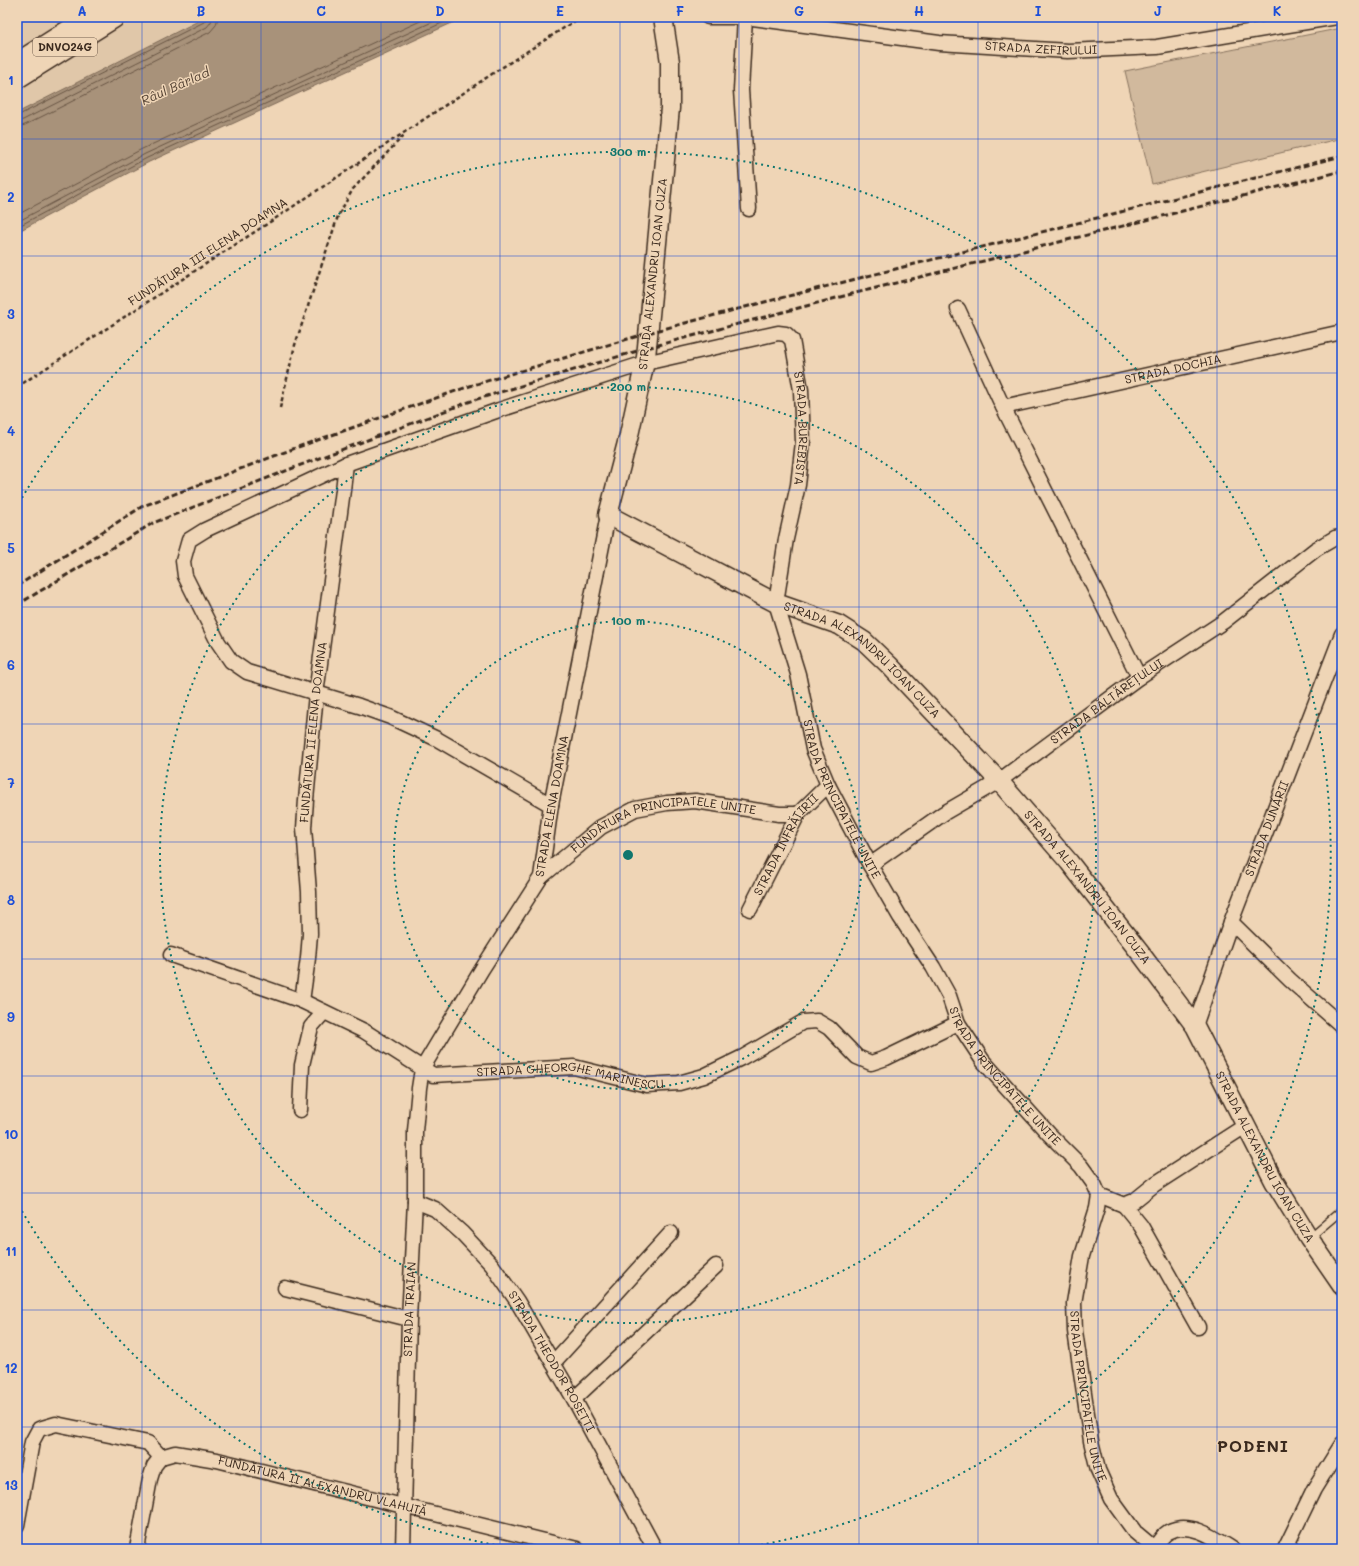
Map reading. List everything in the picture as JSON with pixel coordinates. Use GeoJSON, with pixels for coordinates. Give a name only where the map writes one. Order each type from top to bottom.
{"type":"FeatureCollection","features":[{"type":"Feature","properties":{"kind":"highway","name":"DNVO24G"},"geometry":{"type":"LineString","coordinates":[[17,77],[113,17]]}},
{"type":"Feature","properties":{"kind":"street"},"geometry":{"type":"LineString","coordinates":[[17,62],[88,17]]}},
{"type":"Feature","properties":{"kind":"street","name":"STRADA ALEXANDRU IOAN CUZA"},"geometry":{"type":"LineString","coordinates":[[663,17],[670,62],[670,108],[645,363],[608,514],[776,603],[839,625],[864,641],[889,665],[999,781],[1069,862],[1195,1026],[1274,1181],[1309,1238],[1342,1286]]}},
{"type":"Feature","properties":{"kind":"street","name":"STRADA ZEFIRULUI"},"geometry":{"type":"LineString","coordinates":[[708,17],[745,17],[939,43],[1068,51],[1157,47],[1337,17]]}},
{"type":"Feature","properties":{"kind":"street"},"geometry":{"type":"LineString","coordinates":[[745,17],[741,90],[748,209]]}},
{"type":"Feature","properties":{"kind":"street"},"geometry":{"type":"LineString","coordinates":[[958,310],[1003,407],[1139,677]]}},
{"type":"Feature","properties":{"kind":"street","name":"STRADA BUREBISTA"},"geometry":{"type":"LineString","coordinates":[[645,363],[778,332],[786,334],[792,340],[801,390],[803,442],[798,485],[786,539],[776,603]]}},
{"type":"Feature","properties":{"kind":"street","name":"STRADA DOCHIA"},"geometry":{"type":"LineString","coordinates":[[1003,407],[1342,332]]}},
{"type":"Feature","properties":{"kind":"street"},"geometry":{"type":"LineString","coordinates":[[551,805],[437,739],[414,728],[359,706],[247,672],[231,661],[218,642],[185,576],[183,561],[189,540],[204,530],[346,464],[499,410],[645,363]]}},
{"type":"Feature","properties":{"kind":"street","name":"FUNDĂTURA II ELENA DOAMNA"},"geometry":{"type":"LineString","coordinates":[[302,1001],[310,934],[309,892],[304,828],[316,694],[344,490],[346,464]]}},
{"type":"Feature","properties":{"kind":"street","name":"STRADA ELENA DOAMNA"},"geometry":{"type":"LineString","coordinates":[[422,1069],[482,969],[541,877],[551,805],[608,514]]}},
{"type":"Feature","properties":{"kind":"street","name":"STRADA BĂLTĂREȚULUI"},"geometry":{"type":"LineString","coordinates":[[870,865],[944,813],[999,781],[1139,677],[1223,622],[1316,549],[1335,538],[1342,537]]}},
{"type":"Feature","properties":{"kind":"street","name":"STRADA PRINCIPATELE UNITE"},"geometry":{"type":"LineString","coordinates":[[776,603],[798,674],[812,750],[828,785],[870,865],[900,917],[933,967],[949,996],[958,1023],[983,1061],[1049,1134],[1081,1166],[1094,1184],[1099,1195],[1097,1208],[1082,1256],[1074,1303],[1075,1331],[1091,1441],[1098,1470],[1111,1499],[1135,1532],[1154,1549]]}},
{"type":"Feature","properties":{"kind":"street","name":"STRADA DUNĂRII"},"geometry":{"type":"LineString","coordinates":[[1195,1026],[1231,922],[1342,634]]}},
{"type":"Feature","properties":{"kind":"street","name":"STRADA ÎNFRĂȚIRII"},"geometry":{"type":"LineString","coordinates":[[750,909],[798,814],[828,785]]}},
{"type":"Feature","properties":{"kind":"street","name":"FUNDĂTURA PRINCIPATELE UNITE"},"geometry":{"type":"LineString","coordinates":[[541,877],[601,827],[635,809],[667,803],[695,801],[779,814],[798,814]]}},
{"type":"Feature","properties":{"kind":"street"},"geometry":{"type":"LineString","coordinates":[[1231,922],[1290,980],[1342,1026]]}},
{"type":"Feature","properties":{"kind":"street","name":"STRADA GHEORGHE MARINESCU"},"geometry":{"type":"LineString","coordinates":[[171,955],[302,1001],[364,1031],[433,1075],[574,1067],[648,1085],[679,1083],[704,1076],[743,1058],[803,1022],[818,1021],[829,1028],[857,1057],[871,1063],[886,1058],[958,1023]]}},
{"type":"Feature","properties":{"kind":"street"},"geometry":{"type":"LineString","coordinates":[[300,1110],[302,1065],[311,1027],[324,1012]]}},
{"type":"Feature","properties":{"kind":"street","name":"STRADA TRAIAN"},"geometry":{"type":"LineString","coordinates":[[403,1549],[409,1319],[415,1201],[415,1131],[422,1069]]}},
{"type":"Feature","properties":{"kind":"street"},"geometry":{"type":"LineString","coordinates":[[1124,1205],[1134,1201],[1155,1184],[1245,1126]]}},
{"type":"Feature","properties":{"kind":"street"},"geometry":{"type":"LineString","coordinates":[[1099,1195],[1124,1205],[1141,1226],[1198,1327]]}},
{"type":"Feature","properties":{"kind":"street","name":"STRADA THEODOR ROSETTI"},"geometry":{"type":"LineString","coordinates":[[415,1201],[435,1210],[462,1233],[492,1265],[517,1301],[574,1399],[655,1549]]}},
{"type":"Feature","properties":{"kind":"street"},"geometry":{"type":"LineString","coordinates":[[553,1363],[671,1233]]}},
{"type":"Feature","properties":{"kind":"street"},"geometry":{"type":"LineString","coordinates":[[574,1399],[716,1266]]}},
{"type":"Feature","properties":{"kind":"street"},"geometry":{"type":"LineString","coordinates":[[285,1288],[409,1319]]}},
{"type":"Feature","properties":{"kind":"street"},"geometry":{"type":"LineString","coordinates":[[17,1525],[32,1442],[39,1428],[56,1424],[148,1443],[161,1457],[154,1466],[150,1479],[137,1549]]}},
{"type":"Feature","properties":{"kind":"street"},"geometry":{"type":"LineString","coordinates":[[1285,1549],[1314,1489],[1342,1444]]}},
{"type":"Feature","properties":{"kind":"street","name":"FUNDĂTURA II ALEXANDRU VLAHUȚĂ"},"geometry":{"type":"LineString","coordinates":[[161,1457],[175,1453],[201,1457],[577,1549]]}},
{"type":"Feature","properties":{"kind":"street"},"geometry":{"type":"LineString","coordinates":[[1154,1549],[1167,1532],[1179,1529],[1191,1529],[1210,1536],[1232,1549]]}},
{"type":"Feature","properties":{"kind":"lane"},"geometry":{"type":"LineString","coordinates":[[1309,1238],[1342,1210]]}},
{"type":"Feature","properties":{"kind":"path","name":"FUNDĂTURA III ELENA DOAMNA"},"geometry":{"type":"LineString","coordinates":[[17,386],[267,225],[495,72],[581,17]]}},
{"type":"Feature","properties":{"kind":"path","name":"FUNDĂTURA III ELENA DOAMNA"},"geometry":{"type":"LineString","coordinates":[[280,408],[295,345],[338,216],[354,189],[408,131]]}},
{"type":"Feature","properties":{"kind":"shaded area"},"geometry":{"type":"Polygon","coordinates":[[[17,17],[206,17],[17,113],[17,17]]]}},
{"type":"Feature","properties":{"kind":"shaded area"},"geometry":{"type":"Polygon","coordinates":[[[1342,28],[1342,138],[1152,184],[1125,71],[1342,28]]]}},
{"type":"Feature","properties":{"kind":"water","name":"Râul Bârlad"},"geometry":{"type":"Polygon","coordinates":[[[206,17],[465,17],[149,162],[17,232],[17,113],[206,17]]]}},
{"type":"Feature","properties":{"kind":"railway"},"geometry":{"type":"LineString","coordinates":[[17,586],[143,506],[298,447],[470,386],[648,333],[753,305],[1342,156]]}},
{"type":"Feature","properties":{"kind":"railway"},"geometry":{"type":"LineString","coordinates":[[17,605],[153,523],[306,463],[474,400],[647,348],[844,296],[1342,171]]}},
{"type":"Feature","properties":{"kind":"district","name":"PODENI"},"geometry":{"type":"Point","coordinates":[1253,1446]}}]}
